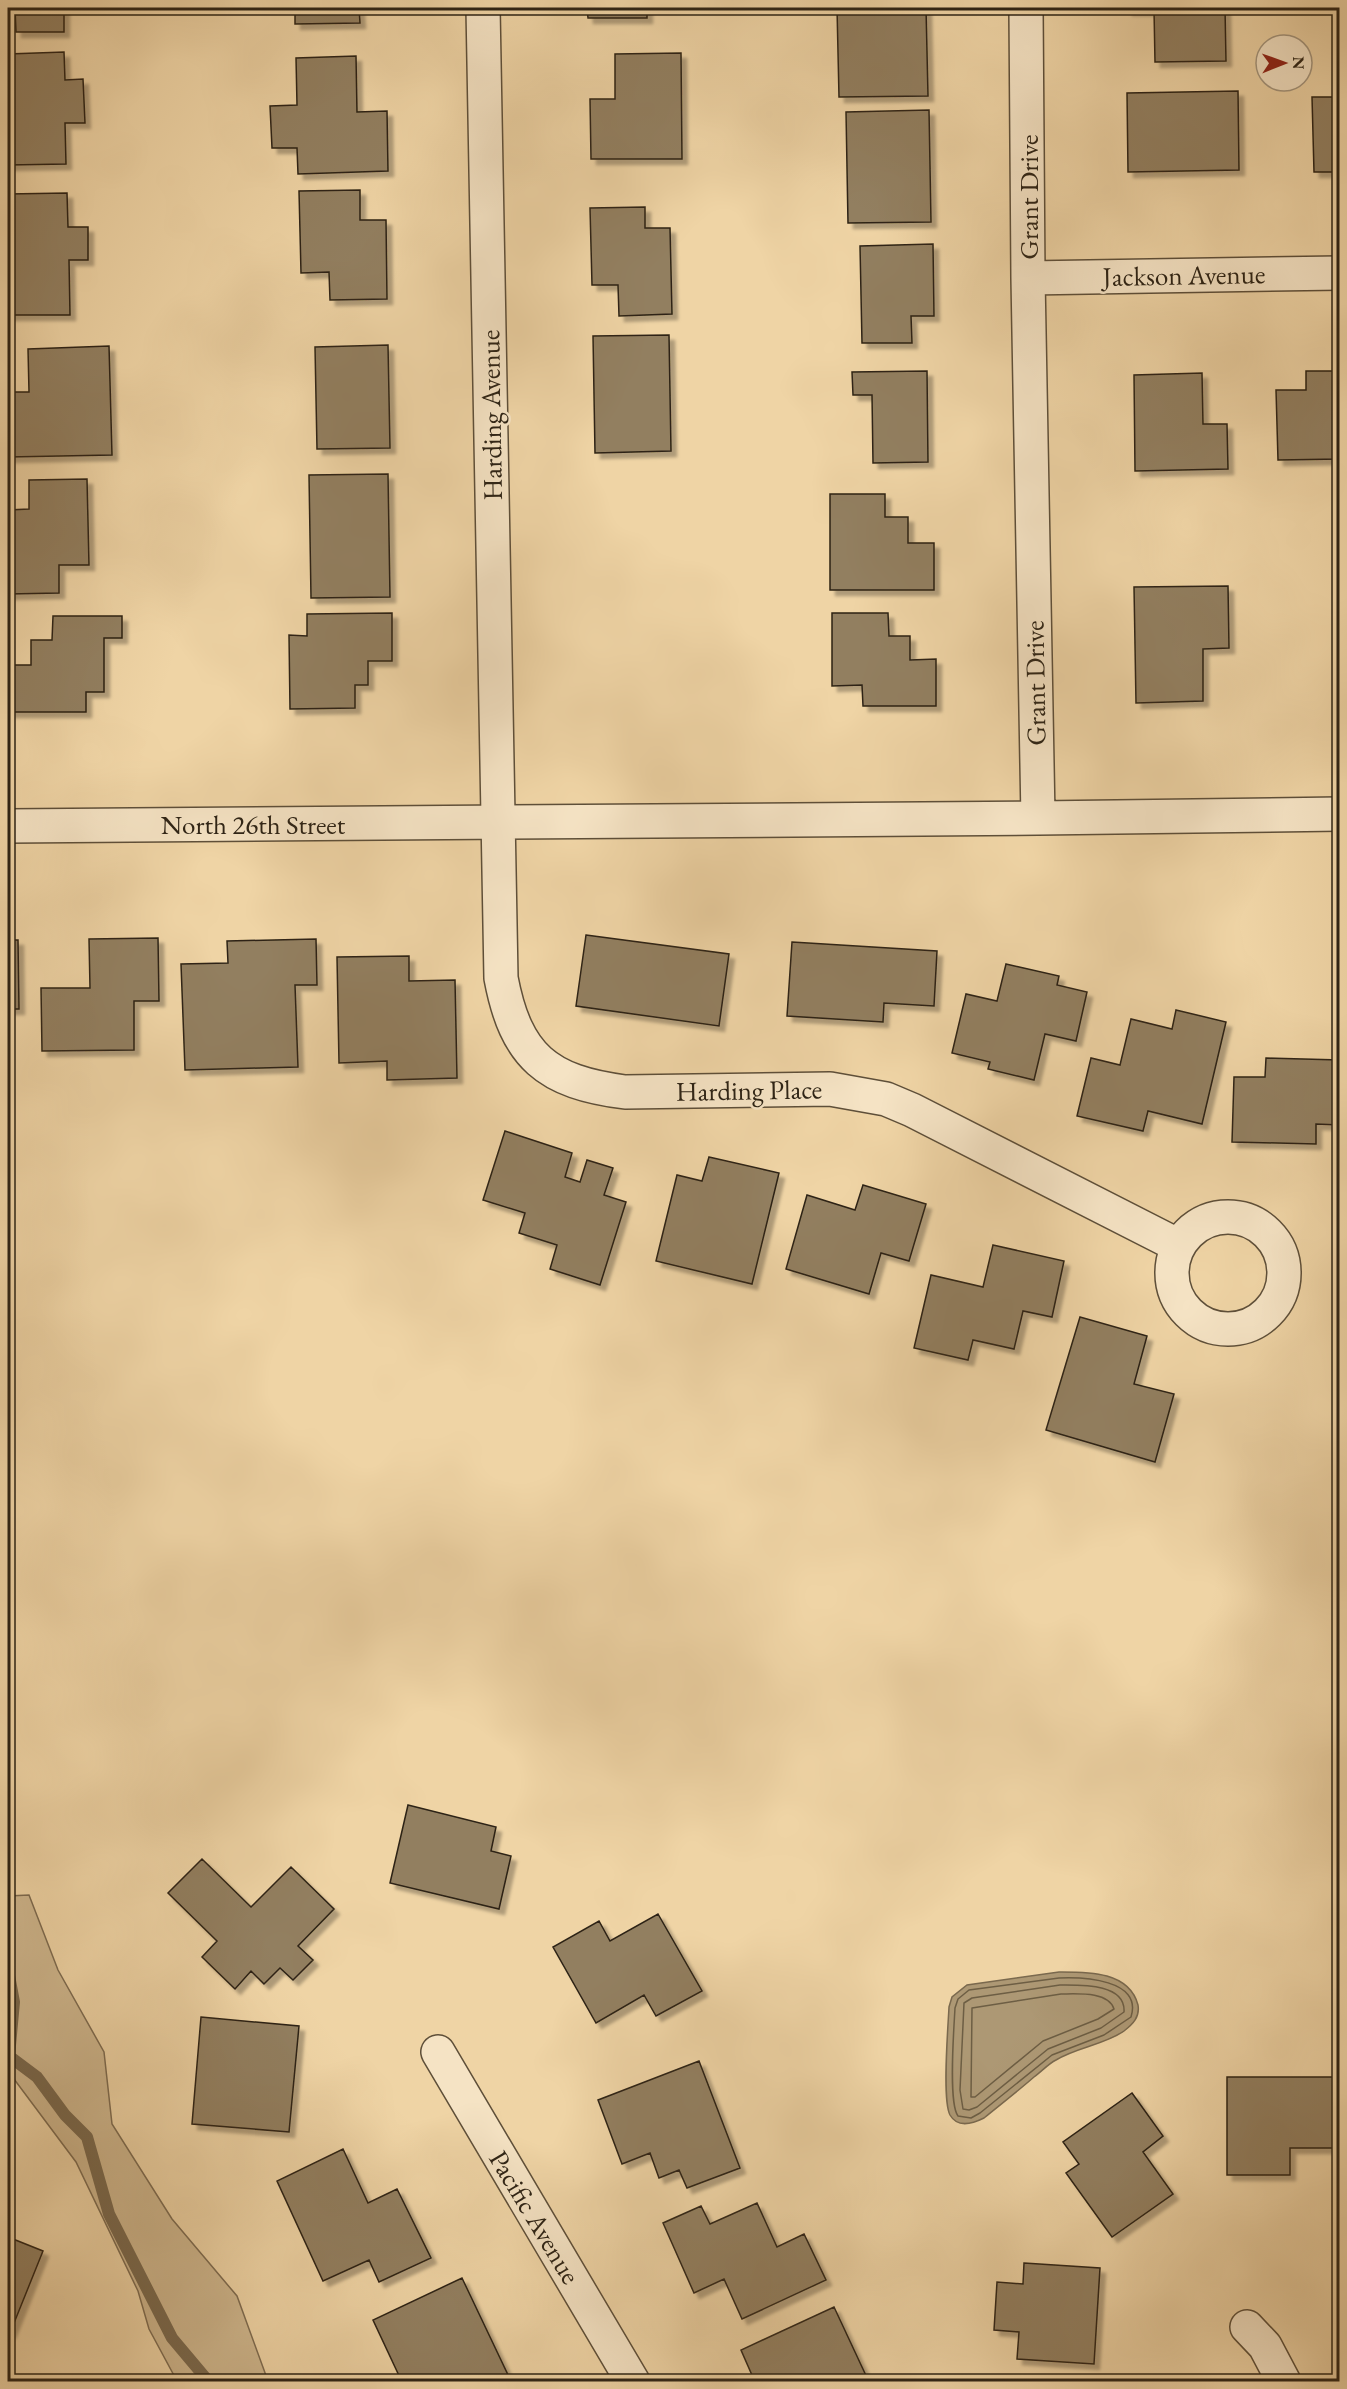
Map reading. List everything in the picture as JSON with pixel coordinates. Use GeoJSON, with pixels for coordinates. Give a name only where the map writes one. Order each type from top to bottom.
{"type":"FeatureCollection","features":[{"type":"Feature","properties":{"kind":"street","name":"Harding Avenue"},"geometry":{"type":"LineString","coordinates":[[483,8],[498,822]]}},
{"type":"Feature","properties":{"kind":"street","name":"Grant Drive"},"geometry":{"type":"LineString","coordinates":[[1026,8],[1028,278],[1038,818]]}},
{"type":"Feature","properties":{"kind":"street","name":"Jackson Avenue"},"geometry":{"type":"LineString","coordinates":[[1028,278],[1340,273]]}},
{"type":"Feature","properties":{"kind":"street"},"geometry":{"type":"LineString","coordinates":[[498,822],[1340,814]]}},
{"type":"Feature","properties":{"kind":"street","name":"North 26th Street"},"geometry":{"type":"LineString","coordinates":[[8,826],[498,822]]}},
{"type":"Feature","properties":{"kind":"street","name":"Harding Place"},"geometry":{"type":"LineString","coordinates":[[498,822],[501,978],[506,1005],[517,1032],[536,1059],[562,1077],[592,1088],[625,1092],[830,1089],[886,1099],[912,1110],[1179,1246]]}},
{"type":"Feature","properties":{"kind":"street","name":"Pacific Avenue"},"geometry":{"type":"LineString","coordinates":[[438,2052],[633,2382]]}},
{"type":"Feature","properties":{"kind":"street"},"geometry":{"type":"LineString","coordinates":[[1247,2327],[1265,2346],[1284,2382]]}},
{"type":"Feature","properties":{"kind":"shaded area"},"geometry":{"type":"Polygon","coordinates":[[[29,1895],[58,1970],[104,2052],[112,2124],[172,2219],[237,2296],[268,2381],[177,2381],[149,2329],[138,2291],[76,2162],[8,2071],[8,1896],[29,1895]]]}},
{"type":"Feature","properties":{"kind":"water"},"geometry":{"type":"Polygon","coordinates":[[[1059,1972],[1094,1973],[1126,1985],[1138,2005],[1135,2020],[1116,2036],[1053,2062],[984,2118],[966,2124],[957,2122],[950,2115],[946,2095],[949,2007],[952,1997],[967,1985],[1059,1972]]]}},
{"type":"Feature","properties":{"kind":"building"},"geometry":{"type":"Polygon","coordinates":[[[15,8],[64,8],[64,32],[16,32],[15,8]]]}},
{"type":"Feature","properties":{"kind":"building"},"geometry":{"type":"Polygon","coordinates":[[[295,8],[359,8],[360,23],[295,24],[295,8]]]}},
{"type":"Feature","properties":{"kind":"building"},"geometry":{"type":"Polygon","coordinates":[[[587,8],[647,8],[647,18],[588,18],[587,8]]]}},
{"type":"Feature","properties":{"kind":"building"},"geometry":{"type":"Polygon","coordinates":[[[837,8],[926,8],[928,96],[839,97],[837,8]]]}},
{"type":"Feature","properties":{"kind":"building"},"geometry":{"type":"Polygon","coordinates":[[[1127,8],[1225,8],[1226,61],[1155,62],[1154,10],[1127,10],[1127,8]]]}},
{"type":"Feature","properties":{"kind":"building"},"geometry":{"type":"Polygon","coordinates":[[[64,52],[65,80],[83,79],[85,123],[65,123],[66,164],[8,165],[8,54],[64,52]]]}},
{"type":"Feature","properties":{"kind":"building"},"geometry":{"type":"Polygon","coordinates":[[[681,53],[682,159],[591,159],[590,99],[615,99],[615,54],[681,53]]]}},
{"type":"Feature","properties":{"kind":"building"},"geometry":{"type":"Polygon","coordinates":[[[356,56],[357,112],[387,111],[388,171],[298,174],[297,148],[272,148],[270,106],[297,105],[296,58],[356,56]]]}},
{"type":"Feature","properties":{"kind":"building"},"geometry":{"type":"Polygon","coordinates":[[[1238,91],[1239,170],[1128,172],[1127,93],[1238,91]]]}},
{"type":"Feature","properties":{"kind":"building"},"geometry":{"type":"Polygon","coordinates":[[[1312,97],[1340,97],[1340,172],[1314,172],[1312,97]]]}},
{"type":"Feature","properties":{"kind":"building"},"geometry":{"type":"Polygon","coordinates":[[[929,110],[931,222],[848,223],[846,112],[929,110]]]}},
{"type":"Feature","properties":{"kind":"building"},"geometry":{"type":"Polygon","coordinates":[[[360,190],[360,220],[386,220],[387,299],[330,300],[329,272],[301,273],[299,191],[360,190]]]}},
{"type":"Feature","properties":{"kind":"building"},"geometry":{"type":"Polygon","coordinates":[[[67,193],[68,227],[88,227],[88,260],[69,260],[70,315],[8,315],[8,194],[67,193]]]}},
{"type":"Feature","properties":{"kind":"building"},"geometry":{"type":"Polygon","coordinates":[[[645,207],[645,228],[670,228],[672,314],[619,316],[618,285],[592,285],[590,208],[645,207]]]}},
{"type":"Feature","properties":{"kind":"building"},"geometry":{"type":"Polygon","coordinates":[[[933,244],[934,316],[911,316],[912,343],[862,343],[860,246],[933,244]]]}},
{"type":"Feature","properties":{"kind":"building"},"geometry":{"type":"Polygon","coordinates":[[[669,335],[671,451],[595,453],[593,336],[669,335]]]}},
{"type":"Feature","properties":{"kind":"building"},"geometry":{"type":"Polygon","coordinates":[[[388,345],[390,448],[317,449],[315,347],[388,345]]]}},
{"type":"Feature","properties":{"kind":"building"},"geometry":{"type":"Polygon","coordinates":[[[109,346],[112,455],[8,457],[8,392],[29,392],[28,349],[109,346]]]}},
{"type":"Feature","properties":{"kind":"building"},"geometry":{"type":"Polygon","coordinates":[[[927,371],[928,462],[873,463],[872,395],[853,395],[852,372],[927,371]]]}},
{"type":"Feature","properties":{"kind":"building"},"geometry":{"type":"Polygon","coordinates":[[[1306,371],[1340,371],[1340,459],[1278,460],[1276,390],[1306,390],[1306,371]]]}},
{"type":"Feature","properties":{"kind":"building"},"geometry":{"type":"Polygon","coordinates":[[[1202,373],[1203,424],[1227,424],[1228,469],[1135,471],[1134,375],[1202,373]]]}},
{"type":"Feature","properties":{"kind":"building"},"geometry":{"type":"Polygon","coordinates":[[[388,474],[390,597],[311,598],[309,475],[388,474]]]}},
{"type":"Feature","properties":{"kind":"building"},"geometry":{"type":"Polygon","coordinates":[[[87,479],[89,565],[59,565],[59,593],[8,594],[8,510],[29,509],[29,480],[87,479]]]}},
{"type":"Feature","properties":{"kind":"building"},"geometry":{"type":"Polygon","coordinates":[[[830,494],[885,494],[885,517],[908,517],[908,543],[934,543],[934,590],[830,590],[830,494]]]}},
{"type":"Feature","properties":{"kind":"building"},"geometry":{"type":"Polygon","coordinates":[[[1228,586],[1229,648],[1203,649],[1203,701],[1136,703],[1134,587],[1228,586]]]}},
{"type":"Feature","properties":{"kind":"building"},"geometry":{"type":"Polygon","coordinates":[[[392,613],[392,661],[368,661],[368,685],[355,685],[355,708],[290,709],[289,635],[307,636],[307,614],[392,613]]]}},
{"type":"Feature","properties":{"kind":"building"},"geometry":{"type":"Polygon","coordinates":[[[832,613],[888,613],[889,636],[910,636],[910,660],[936,659],[936,706],[863,706],[862,685],[832,686],[832,613]]]}},
{"type":"Feature","properties":{"kind":"building"},"geometry":{"type":"Polygon","coordinates":[[[53,616],[122,616],[122,638],[104,638],[104,692],[86,692],[86,712],[8,712],[8,665],[31,665],[31,640],[52,640],[53,616]]]}},
{"type":"Feature","properties":{"kind":"building"},"geometry":{"type":"Polygon","coordinates":[[[586,935],[729,954],[719,1026],[576,1006],[586,935]]]}},
{"type":"Feature","properties":{"kind":"building"},"geometry":{"type":"Polygon","coordinates":[[[158,938],[159,1001],[134,1001],[134,1050],[42,1051],[41,988],[90,988],[89,939],[158,938]]]}},
{"type":"Feature","properties":{"kind":"building"},"geometry":{"type":"Polygon","coordinates":[[[316,939],[317,985],[295,985],[298,1067],[185,1070],[181,964],[228,963],[227,941],[316,939]]]}},
{"type":"Feature","properties":{"kind":"building"},"geometry":{"type":"Polygon","coordinates":[[[8,940],[18,940],[19,1009],[8,1009],[8,940]]]}},
{"type":"Feature","properties":{"kind":"building"},"geometry":{"type":"Polygon","coordinates":[[[792,942],[937,951],[934,1006],[884,1003],[883,1022],[787,1016],[792,942]]]}},
{"type":"Feature","properties":{"kind":"building"},"geometry":{"type":"Polygon","coordinates":[[[409,956],[409,981],[455,980],[457,1078],[387,1080],[387,1061],[339,1063],[337,957],[409,956]]]}},
{"type":"Feature","properties":{"kind":"building"},"geometry":{"type":"Polygon","coordinates":[[[1006,964],[1059,976],[1057,985],[1087,992],[1076,1041],[1045,1034],[1034,1080],[988,1069],[990,1062],[952,1053],[966,994],[997,1001],[1006,964]]]}},
{"type":"Feature","properties":{"kind":"building"},"geometry":{"type":"Polygon","coordinates":[[[1176,1010],[1226,1022],[1202,1124],[1148,1111],[1143,1131],[1077,1116],[1091,1058],[1120,1065],[1131,1019],[1172,1029],[1176,1010]]]}},
{"type":"Feature","properties":{"kind":"building"},"geometry":{"type":"Polygon","coordinates":[[[1266,1058],[1340,1060],[1340,1125],[1316,1124],[1316,1144],[1232,1142],[1234,1077],[1265,1077],[1266,1058]]]}},
{"type":"Feature","properties":{"kind":"building"},"geometry":{"type":"Polygon","coordinates":[[[505,1131],[572,1153],[565,1177],[580,1182],[587,1160],[613,1168],[604,1195],[626,1202],[600,1285],[550,1269],[557,1245],[519,1233],[525,1213],[483,1200],[505,1131]]]}},
{"type":"Feature","properties":{"kind":"building"},"geometry":{"type":"Polygon","coordinates":[[[709,1157],[779,1173],[752,1284],[656,1261],[677,1175],[702,1181],[709,1157]]]}},
{"type":"Feature","properties":{"kind":"building"},"geometry":{"type":"Polygon","coordinates":[[[863,1185],[926,1204],[909,1261],[881,1253],[869,1294],[786,1269],[807,1195],[855,1210],[863,1185]]]}},
{"type":"Feature","properties":{"kind":"building"},"geometry":{"type":"Polygon","coordinates":[[[993,1245],[1064,1261],[1052,1317],[1023,1311],[1014,1349],[973,1340],[968,1360],[914,1348],[931,1275],[983,1287],[993,1245]]]}},
{"type":"Feature","properties":{"kind":"building"},"geometry":{"type":"Polygon","coordinates":[[[1080,1317],[1147,1336],[1134,1384],[1174,1394],[1155,1462],[1046,1430],[1080,1317]]]}},
{"type":"Feature","properties":{"kind":"building"},"geometry":{"type":"Polygon","coordinates":[[[408,1805],[496,1827],[491,1851],[511,1856],[499,1909],[390,1883],[408,1805]]]}},
{"type":"Feature","properties":{"kind":"building"},"geometry":{"type":"Polygon","coordinates":[[[202,1859],[251,1907],[291,1867],[334,1909],[298,1946],[313,1960],[293,1980],[280,1968],[264,1984],[251,1971],[235,1989],[202,1957],[217,1941],[168,1893],[202,1859]]]}},
{"type":"Feature","properties":{"kind":"building"},"geometry":{"type":"Polygon","coordinates":[[[658,1914],[702,1991],[656,2016],[644,1995],[596,2023],[553,1947],[599,1921],[610,1941],[658,1914]]]}},
{"type":"Feature","properties":{"kind":"building"},"geometry":{"type":"Polygon","coordinates":[[[201,2017],[299,2026],[289,2132],[192,2124],[201,2017]]]}},
{"type":"Feature","properties":{"kind":"building"},"geometry":{"type":"Polygon","coordinates":[[[699,2061],[740,2168],[687,2188],[679,2170],[659,2178],[650,2153],[622,2164],[598,2100],[699,2061]]]}},
{"type":"Feature","properties":{"kind":"building"},"geometry":{"type":"Polygon","coordinates":[[[1227,2077],[1337,2077],[1337,2148],[1290,2148],[1290,2175],[1227,2175],[1227,2077]]]}},
{"type":"Feature","properties":{"kind":"building"},"geometry":{"type":"Polygon","coordinates":[[[1132,2093],[1163,2136],[1143,2152],[1173,2194],[1112,2237],[1066,2173],[1079,2164],[1063,2142],[1132,2093]]]}},
{"type":"Feature","properties":{"kind":"building"},"geometry":{"type":"Polygon","coordinates":[[[343,2149],[368,2203],[397,2189],[431,2258],[379,2282],[369,2260],[323,2281],[277,2181],[343,2149]]]}},
{"type":"Feature","properties":{"kind":"building"},"geometry":{"type":"Polygon","coordinates":[[[757,2203],[777,2247],[804,2234],[826,2280],[742,2319],[724,2279],[694,2293],[663,2223],[701,2206],[710,2224],[757,2203]]]}},
{"type":"Feature","properties":{"kind":"building"},"geometry":{"type":"Polygon","coordinates":[[[8,2237],[43,2251],[10,2333],[8,2332],[8,2237]]]}},
{"type":"Feature","properties":{"kind":"building"},"geometry":{"type":"Polygon","coordinates":[[[1024,2263],[1100,2268],[1094,2364],[1017,2359],[1019,2332],[994,2330],[997,2282],[1023,2284],[1024,2263]]]}},
{"type":"Feature","properties":{"kind":"building"},"geometry":{"type":"Polygon","coordinates":[[[462,2278],[509,2377],[500,2382],[402,2382],[373,2320],[462,2278]]]}},
{"type":"Feature","properties":{"kind":"building"},"geometry":{"type":"Polygon","coordinates":[[[834,2307],[869,2382],[755,2382],[741,2350],[834,2307]]]}},
{"type":"Feature","properties":{"kind":"waterway"},"geometry":{"type":"LineString","coordinates":[[8,1970],[14,2002],[9,2056],[37,2077],[65,2115],[87,2137],[109,2214],[172,2338],[209,2382]]}}]}
